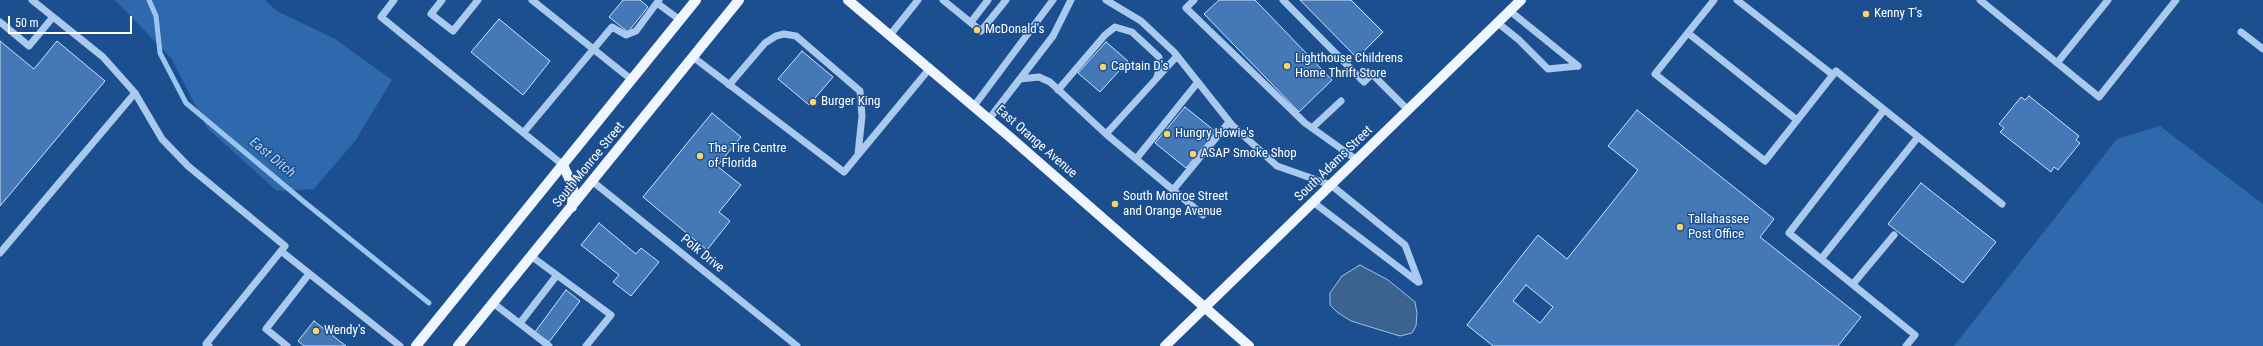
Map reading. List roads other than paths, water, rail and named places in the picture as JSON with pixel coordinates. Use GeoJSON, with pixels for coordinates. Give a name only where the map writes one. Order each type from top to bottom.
{"type":"FeatureCollection","features":[{"type":"Feature","properties":{"kind":"main road","name":"South Monroe Street"},"geometry":{"type":"LineString","coordinates":[[416,346],[696,0]]}},
{"type":"Feature","properties":{"kind":"main road","name":"South Monroe Street"},"geometry":{"type":"LineString","coordinates":[[458,346],[739,0]]}},
{"type":"Feature","properties":{"kind":"main road","name":"East Orange Avenue"},"geometry":{"type":"LineString","coordinates":[[848,0],[930,68],[1249,346]]}},
{"type":"Feature","properties":{"kind":"main road","name":"South Adams Street"},"geometry":{"type":"LineString","coordinates":[[1165,346],[1521,0]]}},
{"type":"Feature","properties":{"kind":"main road"},"geometry":{"type":"LineString","coordinates":[[563,165],[573,187],[572,207]]}},
{"type":"Feature","properties":{"kind":"street"},"geometry":{"type":"LineString","coordinates":[[32,0],[103,56],[134,93],[162,139],[188,166],[285,246],[206,344],[209,346]]}},
{"type":"Feature","properties":{"kind":"street"},"geometry":{"type":"LineString","coordinates":[[394,0],[381,16],[563,165]]}},
{"type":"Feature","properties":{"kind":"street"},"geometry":{"type":"LineString","coordinates":[[442,0],[432,14],[453,31],[478,0]]}},
{"type":"Feature","properties":{"kind":"street"},"geometry":{"type":"LineString","coordinates":[[532,0],[632,80]]}},
{"type":"Feature","properties":{"kind":"street"},"geometry":{"type":"LineString","coordinates":[[890,35],[918,0]]}},
{"type":"Feature","properties":{"kind":"street"},"geometry":{"type":"LineString","coordinates":[[943,0],[981,31],[1006,0]]}},
{"type":"Feature","properties":{"kind":"street"},"geometry":{"type":"LineString","coordinates":[[971,22],[981,4],[988,0]]}},
{"type":"Feature","properties":{"kind":"street"},"geometry":{"type":"LineString","coordinates":[[974,106],[1053,0]]}},
{"type":"Feature","properties":{"kind":"street"},"geometry":{"type":"LineString","coordinates":[[989,119],[1053,36],[1071,0]]}},
{"type":"Feature","properties":{"kind":"street"},"geometry":{"type":"LineString","coordinates":[[1106,0],[1141,21],[1177,56],[1229,122],[1277,166],[1331,185],[1405,245],[1419,282],[1313,202]]}},
{"type":"Feature","properties":{"kind":"street"},"geometry":{"type":"LineString","coordinates":[[1194,0],[1186,8],[1312,128],[1357,160]]}},
{"type":"Feature","properties":{"kind":"street"},"geometry":{"type":"LineString","coordinates":[[1283,0],[1364,82],[1372,74],[1408,110]]}},
{"type":"Feature","properties":{"kind":"street"},"geometry":{"type":"LineString","coordinates":[[1714,0],[1655,74],[1765,161],[1835,73]]}},
{"type":"Feature","properties":{"kind":"street"},"geometry":{"type":"LineString","coordinates":[[1737,0],[1884,110],[2002,204]]}},
{"type":"Feature","properties":{"kind":"street"},"geometry":{"type":"LineString","coordinates":[[2057,63],[2108,0]]}},
{"type":"Feature","properties":{"kind":"street"},"geometry":{"type":"LineString","coordinates":[[1984,2],[2099,97],[2176,0]]}},
{"type":"Feature","properties":{"kind":"street"},"geometry":{"type":"LineString","coordinates":[[524,132],[612,27],[626,35],[636,30],[658,1],[680,20]]}},
{"type":"Feature","properties":{"kind":"street"},"geometry":{"type":"LineString","coordinates":[[1498,23],[1519,40],[1548,69],[1578,66],[1510,11]]}},
{"type":"Feature","properties":{"kind":"street"},"geometry":{"type":"LineString","coordinates":[[0,22],[29,46],[53,17]]}},
{"type":"Feature","properties":{"kind":"street"},"geometry":{"type":"LineString","coordinates":[[1058,90],[1105,35],[1115,28],[1132,32],[1159,57],[1160,66],[1157,77]]}},
{"type":"Feature","properties":{"kind":"street"},"geometry":{"type":"LineString","coordinates":[[2241,32],[2263,50]]}},
{"type":"Feature","properties":{"kind":"street"},"geometry":{"type":"LineString","coordinates":[[1688,33],[1798,120]]}},
{"type":"Feature","properties":{"kind":"street"},"geometry":{"type":"LineString","coordinates":[[730,85],[765,43],[776,36],[784,34],[796,36],[860,91],[862,104],[858,154]]}},
{"type":"Feature","properties":{"kind":"street"},"geometry":{"type":"LineString","coordinates":[[1106,134],[1177,56]]}},
{"type":"Feature","properties":{"kind":"street"},"geometry":{"type":"LineString","coordinates":[[693,57],[844,172],[930,68]]}},
{"type":"Feature","properties":{"kind":"street"},"geometry":{"type":"LineString","coordinates":[[1020,79],[1039,77],[1058,90],[1106,134],[1203,215]]}},
{"type":"Feature","properties":{"kind":"street"},"geometry":{"type":"LineString","coordinates":[[1136,159],[1198,82]]}},
{"type":"Feature","properties":{"kind":"street"},"geometry":{"type":"LineString","coordinates":[[0,252],[134,93]]}},
{"type":"Feature","properties":{"kind":"street"},"geometry":{"type":"LineString","coordinates":[[1312,128],[1341,101]]}},
{"type":"Feature","properties":{"kind":"street"},"geometry":{"type":"LineString","coordinates":[[1884,110],[1789,233],[1915,335],[1906,346]]}},
{"type":"Feature","properties":{"kind":"street"},"geometry":{"type":"LineString","coordinates":[[1173,190],[1229,122]]}},
{"type":"Feature","properties":{"kind":"street"},"geometry":{"type":"LineString","coordinates":[[1821,259],[1918,138]]}},
{"type":"Feature","properties":{"kind":"street","name":"Polk Drive"},"geometry":{"type":"LineString","coordinates":[[592,181],[797,346]]}},
{"type":"Feature","properties":{"kind":"street"},"geometry":{"type":"LineString","coordinates":[[1853,284],[1894,235]]}},
{"type":"Feature","properties":{"kind":"street"},"geometry":{"type":"LineString","coordinates":[[281,251],[400,346]]}},
{"type":"Feature","properties":{"kind":"street"},"geometry":{"type":"LineString","coordinates":[[531,256],[611,314],[586,346]]}},
{"type":"Feature","properties":{"kind":"street"},"geometry":{"type":"LineString","coordinates":[[287,346],[266,329],[309,274]]}},
{"type":"Feature","properties":{"kind":"street"},"geometry":{"type":"LineString","coordinates":[[520,324],[557,275]]}},
{"type":"Feature","properties":{"kind":"street"},"geometry":{"type":"LineString","coordinates":[[494,303],[549,346]]}},
{"type":"Feature","properties":{"kind":"waterway","name":"East Ditch"},"geometry":{"type":"LineString","coordinates":[[149,0],[156,16],[160,53],[186,103],[303,201],[429,303]]}},
{"type":"Feature","properties":{"kind":"place","name":"Kenny T's"},"geometry":{"type":"Point","coordinates":[1866,14]}},
{"type":"Feature","properties":{"kind":"place","name":"McDonald's"},"geometry":{"type":"Point","coordinates":[977,30]}},
{"type":"Feature","properties":{"kind":"place","name":"Lighthouse Childrens Home Thrift Store"},"geometry":{"type":"Point","coordinates":[1287,66]}},
{"type":"Feature","properties":{"kind":"place","name":"Captain D's"},"geometry":{"type":"Point","coordinates":[1103,67]}},
{"type":"Feature","properties":{"kind":"place","name":"Burger King"},"geometry":{"type":"Point","coordinates":[813,102]}},
{"type":"Feature","properties":{"kind":"place","name":"Hungry Howie's"},"geometry":{"type":"Point","coordinates":[1167,134]}},
{"type":"Feature","properties":{"kind":"place","name":"ASAP Smoke Shop"},"geometry":{"type":"Point","coordinates":[1193,154]}},
{"type":"Feature","properties":{"kind":"place","name":"The Tire Centre of Florida"},"geometry":{"type":"Point","coordinates":[700,156]}},
{"type":"Feature","properties":{"kind":"place","name":"South Monroe Street and Orange Avenue"},"geometry":{"type":"Point","coordinates":[1115,204]}},
{"type":"Feature","properties":{"kind":"place","name":"Tallahassee Post Office"},"geometry":{"type":"Point","coordinates":[1680,227]}},
{"type":"Feature","properties":{"kind":"place","name":"Wendy's"},"geometry":{"type":"Point","coordinates":[316,331]}}]}
